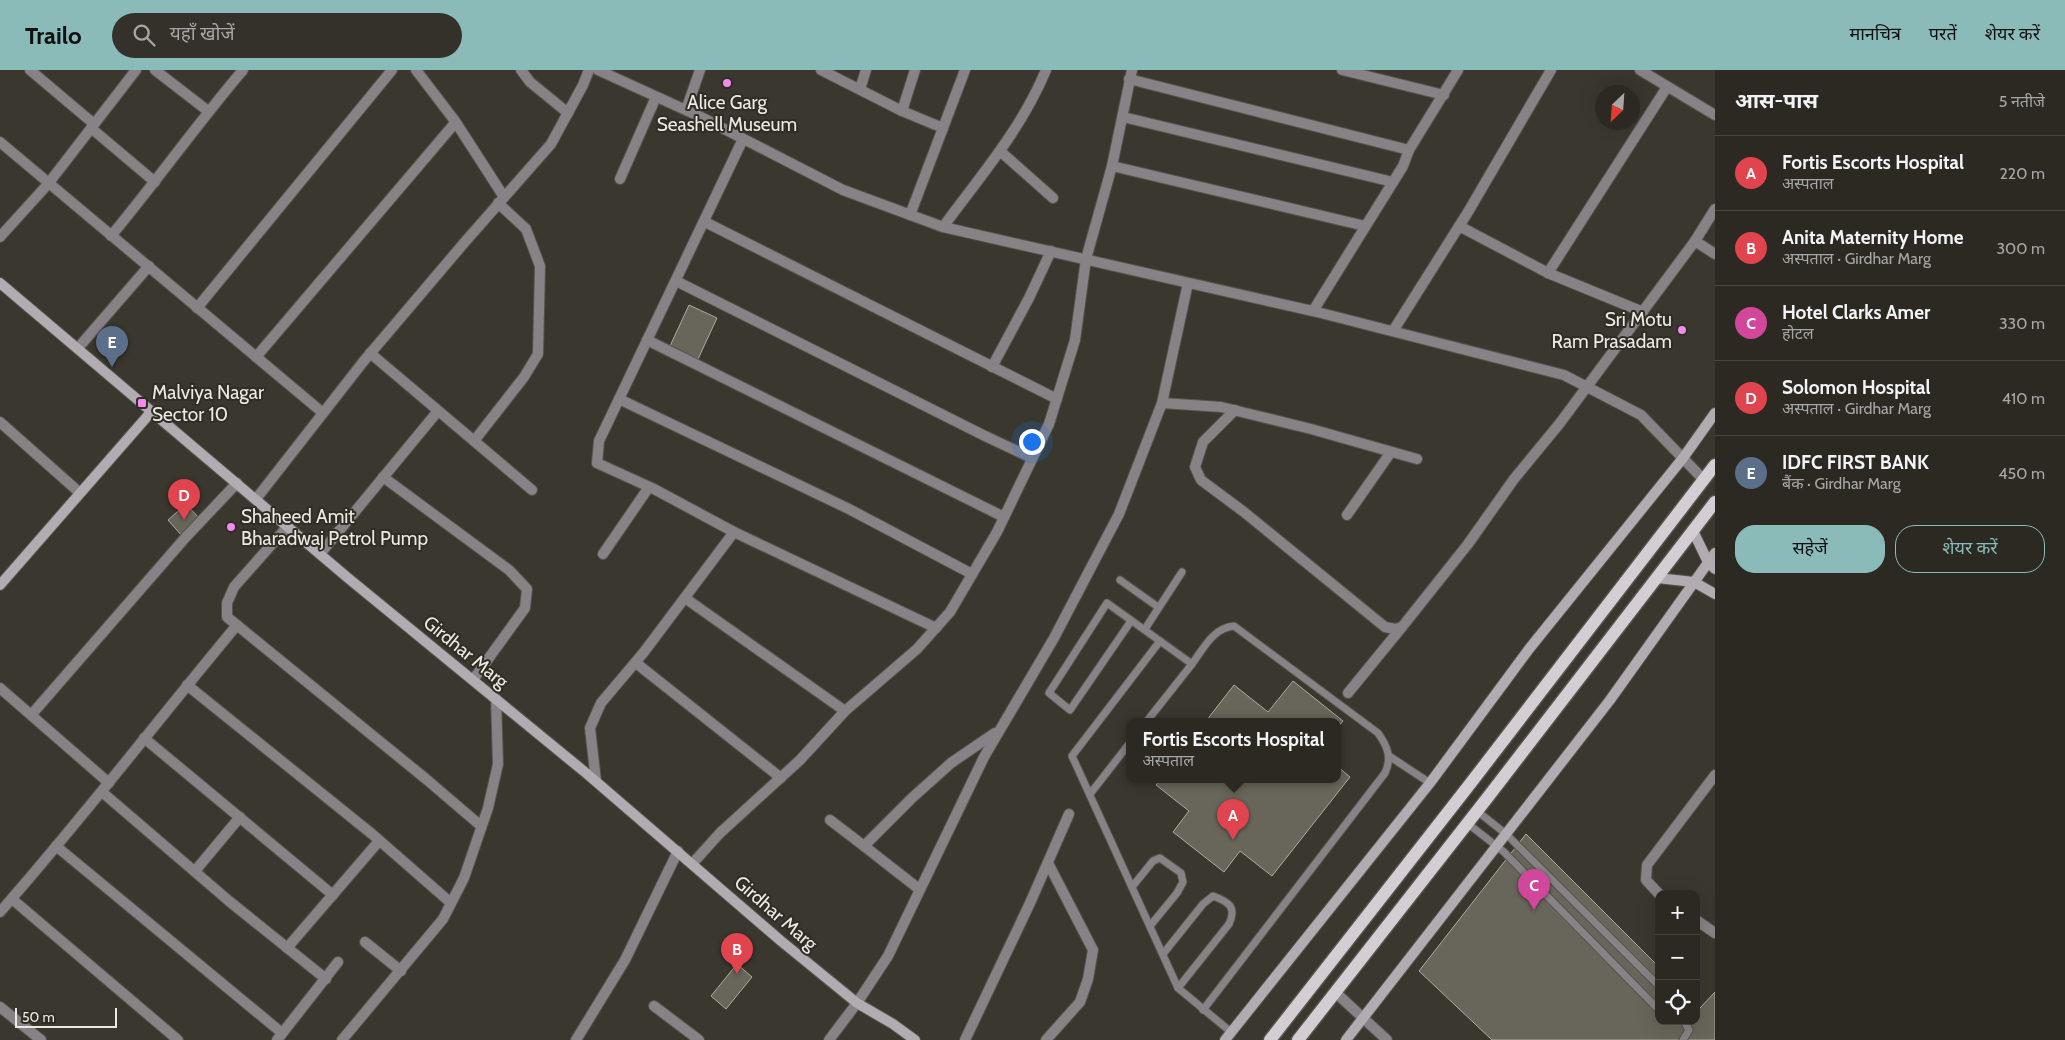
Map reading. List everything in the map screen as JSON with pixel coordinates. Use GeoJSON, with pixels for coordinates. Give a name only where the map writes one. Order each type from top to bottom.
{"type":"FeatureCollection","features":[{"type":"Feature","properties":{"kind":"main road"},"geometry":{"type":"LineString","coordinates":[[1270,1040],[1715,465]]}},
{"type":"Feature","properties":{"kind":"main road"},"geometry":{"type":"LineString","coordinates":[[1298,1040],[1715,502]]}},
{"type":"Feature","properties":{"kind":"street"},"geometry":{"type":"LineString","coordinates":[[30,70],[156,182]]}},
{"type":"Feature","properties":{"kind":"street"},"geometry":{"type":"LineString","coordinates":[[0,237],[48,184],[136,70]]}},
{"type":"Feature","properties":{"kind":"street"},"geometry":{"type":"LineString","coordinates":[[154,70],[208,111]]}},
{"type":"Feature","properties":{"kind":"street"},"geometry":{"type":"LineString","coordinates":[[111,236],[156,182],[208,111],[243,70]]}},
{"type":"Feature","properties":{"kind":"street"},"geometry":{"type":"LineString","coordinates":[[197,308],[392,70]]}},
{"type":"Feature","properties":{"kind":"street"},"geometry":{"type":"LineString","coordinates":[[416,70],[455,124],[501,200],[526,229],[540,266],[538,354],[524,377],[474,441]]}},
{"type":"Feature","properties":{"kind":"street"},"geometry":{"type":"LineString","coordinates":[[520,70],[530,82],[568,113]]}},
{"type":"Feature","properties":{"kind":"street"},"geometry":{"type":"LineString","coordinates":[[256,499],[370,353],[551,144],[583,85],[589,70]]}},
{"type":"Feature","properties":{"kind":"street"},"geometry":{"type":"LineString","coordinates":[[598,70],[686,110],[843,190],[943,227],[1313,311],[1564,375],[1641,415],[1704,480]]}},
{"type":"Feature","properties":{"kind":"street"},"geometry":{"type":"LineString","coordinates":[[686,110],[700,70]]}},
{"type":"Feature","properties":{"kind":"street"},"geometry":{"type":"LineString","coordinates":[[821,70],[902,111],[944,128]]}},
{"type":"Feature","properties":{"kind":"street"},"geometry":{"type":"LineString","coordinates":[[860,89],[866,70]]}},
{"type":"Feature","properties":{"kind":"street"},"geometry":{"type":"LineString","coordinates":[[902,111],[915,70]]}},
{"type":"Feature","properties":{"kind":"street"},"geometry":{"type":"LineString","coordinates":[[910,215],[965,70]]}},
{"type":"Feature","properties":{"kind":"street"},"geometry":{"type":"LineString","coordinates":[[943,227],[1000,151],[1031,104],[1046,70]]}},
{"type":"Feature","properties":{"kind":"street"},"geometry":{"type":"LineString","coordinates":[[1342,70],[1444,95]]}},
{"type":"Feature","properties":{"kind":"street"},"geometry":{"type":"LineString","coordinates":[[1313,311],[1403,166],[1409,150],[1458,70]]}},
{"type":"Feature","properties":{"kind":"street"},"geometry":{"type":"LineString","coordinates":[[1393,331],[1459,226],[1551,70]]}},
{"type":"Feature","properties":{"kind":"street"},"geometry":{"type":"LineString","coordinates":[[1640,70],[1715,116]]}},
{"type":"Feature","properties":{"kind":"street"},"geometry":{"type":"LineString","coordinates":[[692,864],[720,833],[800,760],[845,710],[917,649],[936,628],[950,612],[1004,517],[1049,424],[1075,340],[1086,259],[1112,166],[1130,74],[1409,150]]}},
{"type":"Feature","properties":{"kind":"street"},"geometry":{"type":"LineString","coordinates":[[1548,273],[1667,87]]}},
{"type":"Feature","properties":{"kind":"street"},"geometry":{"type":"LineString","coordinates":[[620,179],[656,97]]}},
{"type":"Feature","properties":{"kind":"street"},"geometry":{"type":"LineString","coordinates":[[1123,117],[1393,182]]}},
{"type":"Feature","properties":{"kind":"street"},"geometry":{"type":"LineString","coordinates":[[256,357],[455,124]]}},
{"type":"Feature","properties":{"kind":"street"},"geometry":{"type":"LineString","coordinates":[[743,139],[599,441],[597,463],[649,487],[734,532],[895,606],[936,628]]}},
{"type":"Feature","properties":{"kind":"street"},"geometry":{"type":"LineString","coordinates":[[0,142],[323,413]]}},
{"type":"Feature","properties":{"kind":"street"},"geometry":{"type":"LineString","coordinates":[[1000,151],[1053,198]]}},
{"type":"Feature","properties":{"kind":"street"},"geometry":{"type":"LineString","coordinates":[[1112,166],[1365,226]]}},
{"type":"Feature","properties":{"kind":"street"},"geometry":{"type":"LineString","coordinates":[[1348,693],[1468,544],[1514,479],[1560,423],[1696,241],[1715,209]]}},
{"type":"Feature","properties":{"kind":"street"},"geometry":{"type":"LineString","coordinates":[[704,222],[1057,399]]}},
{"type":"Feature","properties":{"kind":"street"},"geometry":{"type":"LineString","coordinates":[[1459,226],[1548,273],[1643,312]]}},
{"type":"Feature","properties":{"kind":"street"},"geometry":{"type":"LineString","coordinates":[[1696,241],[1715,254]]}},
{"type":"Feature","properties":{"kind":"street"},"geometry":{"type":"LineString","coordinates":[[992,367],[1029,298],[1051,251]]}},
{"type":"Feature","properties":{"kind":"street"},"geometry":{"type":"LineString","coordinates":[[78,348],[149,266]]}},
{"type":"Feature","properties":{"kind":"street"},"geometry":{"type":"LineString","coordinates":[[676,281],[1032,458]]}},
{"type":"Feature","properties":{"kind":"street","name":"Girdhar Marg"},"geometry":{"type":"LineString","coordinates":[[0,283],[320,554],[596,781],[857,1004],[893,1024],[915,1040]]}},
{"type":"Feature","properties":{"kind":"street"},"geometry":{"type":"LineString","coordinates":[[829,1040],[857,1004],[888,956],[984,757],[1054,638],[1119,514],[1162,403],[1188,283]]}},
{"type":"Feature","properties":{"kind":"street"},"geometry":{"type":"LineString","coordinates":[[647,340],[1004,517]]}},
{"type":"Feature","properties":{"kind":"street"},"geometry":{"type":"LineString","coordinates":[[370,353],[532,490]]}},
{"type":"Feature","properties":{"kind":"street"},"geometry":{"type":"LineString","coordinates":[[619,399],[849,509],[972,574]]}},
{"type":"Feature","properties":{"kind":"street"},"geometry":{"type":"LineString","coordinates":[[1162,403],[1221,407],[1235,410],[1311,429],[1416,459]]}},
{"type":"Feature","properties":{"kind":"street"},"geometry":{"type":"LineString","coordinates":[[1235,410],[1203,442],[1195,467],[1201,480],[1244,512],[1385,627],[1394,629],[1402,627]]}},
{"type":"Feature","properties":{"kind":"street"},"geometry":{"type":"LineString","coordinates":[[0,584],[152,411]]}},
{"type":"Feature","properties":{"kind":"street"},"geometry":{"type":"LineString","coordinates":[[320,554],[438,411]]}},
{"type":"Feature","properties":{"kind":"street"},"geometry":{"type":"LineString","coordinates":[[1228,1036],[1310,936],[1430,783],[1529,649],[1683,458],[1715,413]]}},
{"type":"Feature","properties":{"kind":"street"},"geometry":{"type":"LineString","coordinates":[[0,422],[80,494]]}},
{"type":"Feature","properties":{"kind":"street"},"geometry":{"type":"LineString","coordinates":[[1346,514],[1391,452]]}},
{"type":"Feature","properties":{"kind":"street"},"geometry":{"type":"LineString","coordinates":[[383,477],[509,570],[527,588],[525,608],[473,680]]}},
{"type":"Feature","properties":{"kind":"street"},"geometry":{"type":"LineString","coordinates":[[32,714],[185,538],[238,484]]}},
{"type":"Feature","properties":{"kind":"street"},"geometry":{"type":"LineString","coordinates":[[602,554],[649,487]]}},
{"type":"Feature","properties":{"kind":"street"},"geometry":{"type":"LineString","coordinates":[[288,526],[234,587],[227,603],[227,617],[481,826]]}},
{"type":"Feature","properties":{"kind":"street"},"geometry":{"type":"LineString","coordinates":[[1693,531],[1712,565]]}},
{"type":"Feature","properties":{"kind":"street"},"geometry":{"type":"LineString","coordinates":[[596,781],[590,728],[601,703],[636,663],[734,532]]}},
{"type":"Feature","properties":{"kind":"street"},"geometry":{"type":"LineString","coordinates":[[1346,1040],[1610,700],[1694,582],[1712,565],[1715,553]]}},
{"type":"Feature","properties":{"kind":"street"},"geometry":{"type":"LineString","coordinates":[[1657,578],[1694,582],[1715,594]]}},
{"type":"Feature","properties":{"kind":"street"},"geometry":{"type":"LineString","coordinates":[[685,598],[845,710]]}},
{"type":"Feature","properties":{"kind":"street"},"geometry":{"type":"LineString","coordinates":[[0,912],[102,792],[186,685],[237,625]]}},
{"type":"Feature","properties":{"kind":"street"},"geometry":{"type":"LineString","coordinates":[[636,663],[780,778]]}},
{"type":"Feature","properties":{"kind":"street"},"geometry":{"type":"LineString","coordinates":[[186,685],[379,841],[451,903]]}},
{"type":"Feature","properties":{"kind":"street"},"geometry":{"type":"LineString","coordinates":[[0,688],[109,783]]}},
{"type":"Feature","properties":{"kind":"street"},"geometry":{"type":"LineString","coordinates":[[342,1040],[443,919],[464,878],[488,808],[498,764],[496,699]]}},
{"type":"Feature","properties":{"kind":"street"},"geometry":{"type":"LineString","coordinates":[[864,846],[912,798],[951,763],[999,731]]}},
{"type":"Feature","properties":{"kind":"street"},"geometry":{"type":"LineString","coordinates":[[144,738],[333,895]]}},
{"type":"Feature","properties":{"kind":"street"},"geometry":{"type":"LineString","coordinates":[[1655,890],[1646,880],[1647,866],[1715,775]]}},
{"type":"Feature","properties":{"kind":"street"},"geometry":{"type":"LineString","coordinates":[[102,792],[326,979]]}},
{"type":"Feature","properties":{"kind":"street"},"geometry":{"type":"LineString","coordinates":[[965,1040],[1069,814]]}},
{"type":"Feature","properties":{"kind":"street"},"geometry":{"type":"LineString","coordinates":[[195,871],[240,817]]}},
{"type":"Feature","properties":{"kind":"street"},"geometry":{"type":"LineString","coordinates":[[830,820],[919,889]]}},
{"type":"Feature","properties":{"kind":"street"},"geometry":{"type":"LineString","coordinates":[[287,948],[379,841]]}},
{"type":"Feature","properties":{"kind":"street"},"geometry":{"type":"LineString","coordinates":[[56,846],[280,1036],[338,962]]}},
{"type":"Feature","properties":{"kind":"street"},"geometry":{"type":"LineString","coordinates":[[576,1040],[624,960],[678,851]]}},
{"type":"Feature","properties":{"kind":"street"},"geometry":{"type":"LineString","coordinates":[[1046,1040],[1080,1002],[1088,979],[1093,950],[1048,863]]}},
{"type":"Feature","properties":{"kind":"street"},"geometry":{"type":"LineString","coordinates":[[12,899],[178,1040]]}},
{"type":"Feature","properties":{"kind":"street"},"geometry":{"type":"LineString","coordinates":[[1700,923],[1715,933]]}},
{"type":"Feature","properties":{"kind":"street"},"geometry":{"type":"LineString","coordinates":[[366,942],[401,970]]}},
{"type":"Feature","properties":{"kind":"street"},"geometry":{"type":"LineString","coordinates":[[1335,992],[1387,1040]]}},
{"type":"Feature","properties":{"kind":"street"},"geometry":{"type":"LineString","coordinates":[[654,1006],[699,1040]]}},
{"type":"Feature","properties":{"kind":"street"},"geometry":{"type":"LineString","coordinates":[[0,1007],[41,1040]]}},
{"type":"Feature","properties":{"kind":"lane"},"geometry":{"type":"LineString","coordinates":[[1145,629],[1182,572]]}},
{"type":"Feature","properties":{"kind":"lane"},"geometry":{"type":"LineString","coordinates":[[1120,580],[1158,608]]}},
{"type":"Feature","properties":{"kind":"lane"},"geometry":{"type":"LineString","coordinates":[[1131,621],[1070,710],[1049,693],[1107,603],[1192,664]]}},
{"type":"Feature","properties":{"kind":"lane"},"geometry":{"type":"LineString","coordinates":[[1149,718],[1211,637],[1223,627],[1234,626],[1378,733],[1386,745],[1389,756],[1389,765],[1385,773],[1203,1010]]}},
{"type":"Feature","properties":{"kind":"lane"},"geometry":{"type":"LineString","coordinates":[[1160,641],[1072,756],[1178,988],[1228,1036]]}},
{"type":"Feature","properties":{"kind":"lane"},"geometry":{"type":"LineString","coordinates":[[1090,794],[1126,748]]}},
{"type":"Feature","properties":{"kind":"lane"},"geometry":{"type":"LineString","coordinates":[[1389,756],[1430,783]]}},
{"type":"Feature","properties":{"kind":"lane"},"geometry":{"type":"LineString","coordinates":[[1477,811],[1506,834],[1655,982]]}},
{"type":"Feature","properties":{"kind":"lane"},"geometry":{"type":"LineString","coordinates":[[1467,823],[1497,845],[1655,1006]]}},
{"type":"Feature","properties":{"kind":"lane"},"geometry":{"type":"LineString","coordinates":[[1132,887],[1153,861],[1160,858],[1181,873],[1183,882],[1150,926]]}},
{"type":"Feature","properties":{"kind":"lane"},"geometry":{"type":"LineString","coordinates":[[1163,954],[1203,904],[1213,896],[1231,906],[1233,915],[1229,924],[1178,988]]}},
{"type":"Feature","properties":{"kind":"lane"},"geometry":{"type":"LineString","coordinates":[[1683,1040],[1689,1030],[1686,1025]]}},
{"type":"Feature","properties":{"kind":"building"},"geometry":{"type":"Polygon","coordinates":[[[689,305],[717,318],[698,359],[670,346],[689,305]]]}},
{"type":"Feature","properties":{"kind":"building"},"geometry":{"type":"Polygon","coordinates":[[[186,504],[200,519],[182,536],[168,520],[186,504]]]}},
{"type":"Feature","properties":{"kind":"building"},"geometry":{"type":"Polygon","coordinates":[[[1293,681],[1339,718],[1208,718],[1234,685],[1268,712],[1293,681]]]}},
{"type":"Feature","properties":{"kind":"building"},"geometry":{"type":"Polygon","coordinates":[[[1341,769],[1350,777],[1272,876],[1240,851],[1224,872],[1173,832],[1189,811],[1156,785],[1158,783],[1341,783],[1341,769]]]}},
{"type":"Feature","properties":{"kind":"building"},"geometry":{"type":"Polygon","coordinates":[[[1526,834],[1655,963],[1655,1025],[1700,1025],[1700,1008],[1715,992],[1715,1040],[1492,1040],[1419,971],[1526,834]]]}},
{"type":"Feature","properties":{"kind":"building"},"geometry":{"type":"Polygon","coordinates":[[[737,964],[752,977],[726,1009],[711,996],[737,964]]]}},
{"type":"Feature","properties":{"kind":"place","name":"Alice Garg Seashell Museum"},"geometry":{"type":"Point","coordinates":[727,83]}},
{"type":"Feature","properties":{"kind":"place","name":"Sri Motu Ram Prasadam"},"geometry":{"type":"Point","coordinates":[1682,330]}},
{"type":"Feature","properties":{"kind":"place","name":"IDFC FIRST BANK"},"geometry":{"type":"Point","coordinates":[112,367]}},
{"type":"Feature","properties":{"kind":"place","name":"Malviya Nagar Sector 10"},"geometry":{"type":"Point","coordinates":[142,403]}},
{"type":"Feature","properties":{"kind":"place","name":"Solomon Hospital"},"geometry":{"type":"Point","coordinates":[184,520]}},
{"type":"Feature","properties":{"kind":"place","name":"Shaheed Amit Bharadwaj Petrol Pump"},"geometry":{"type":"Point","coordinates":[231,527]}},
{"type":"Feature","properties":{"kind":"place","name":"Fortis Escorts Hospital"},"geometry":{"type":"Point","coordinates":[1233,840]}},
{"type":"Feature","properties":{"kind":"place","name":"Hotel Clarks Amer"},"geometry":{"type":"Point","coordinates":[1534,910]}},
{"type":"Feature","properties":{"kind":"place","name":"Anita Maternity Home"},"geometry":{"type":"Point","coordinates":[737,974]}}]}
